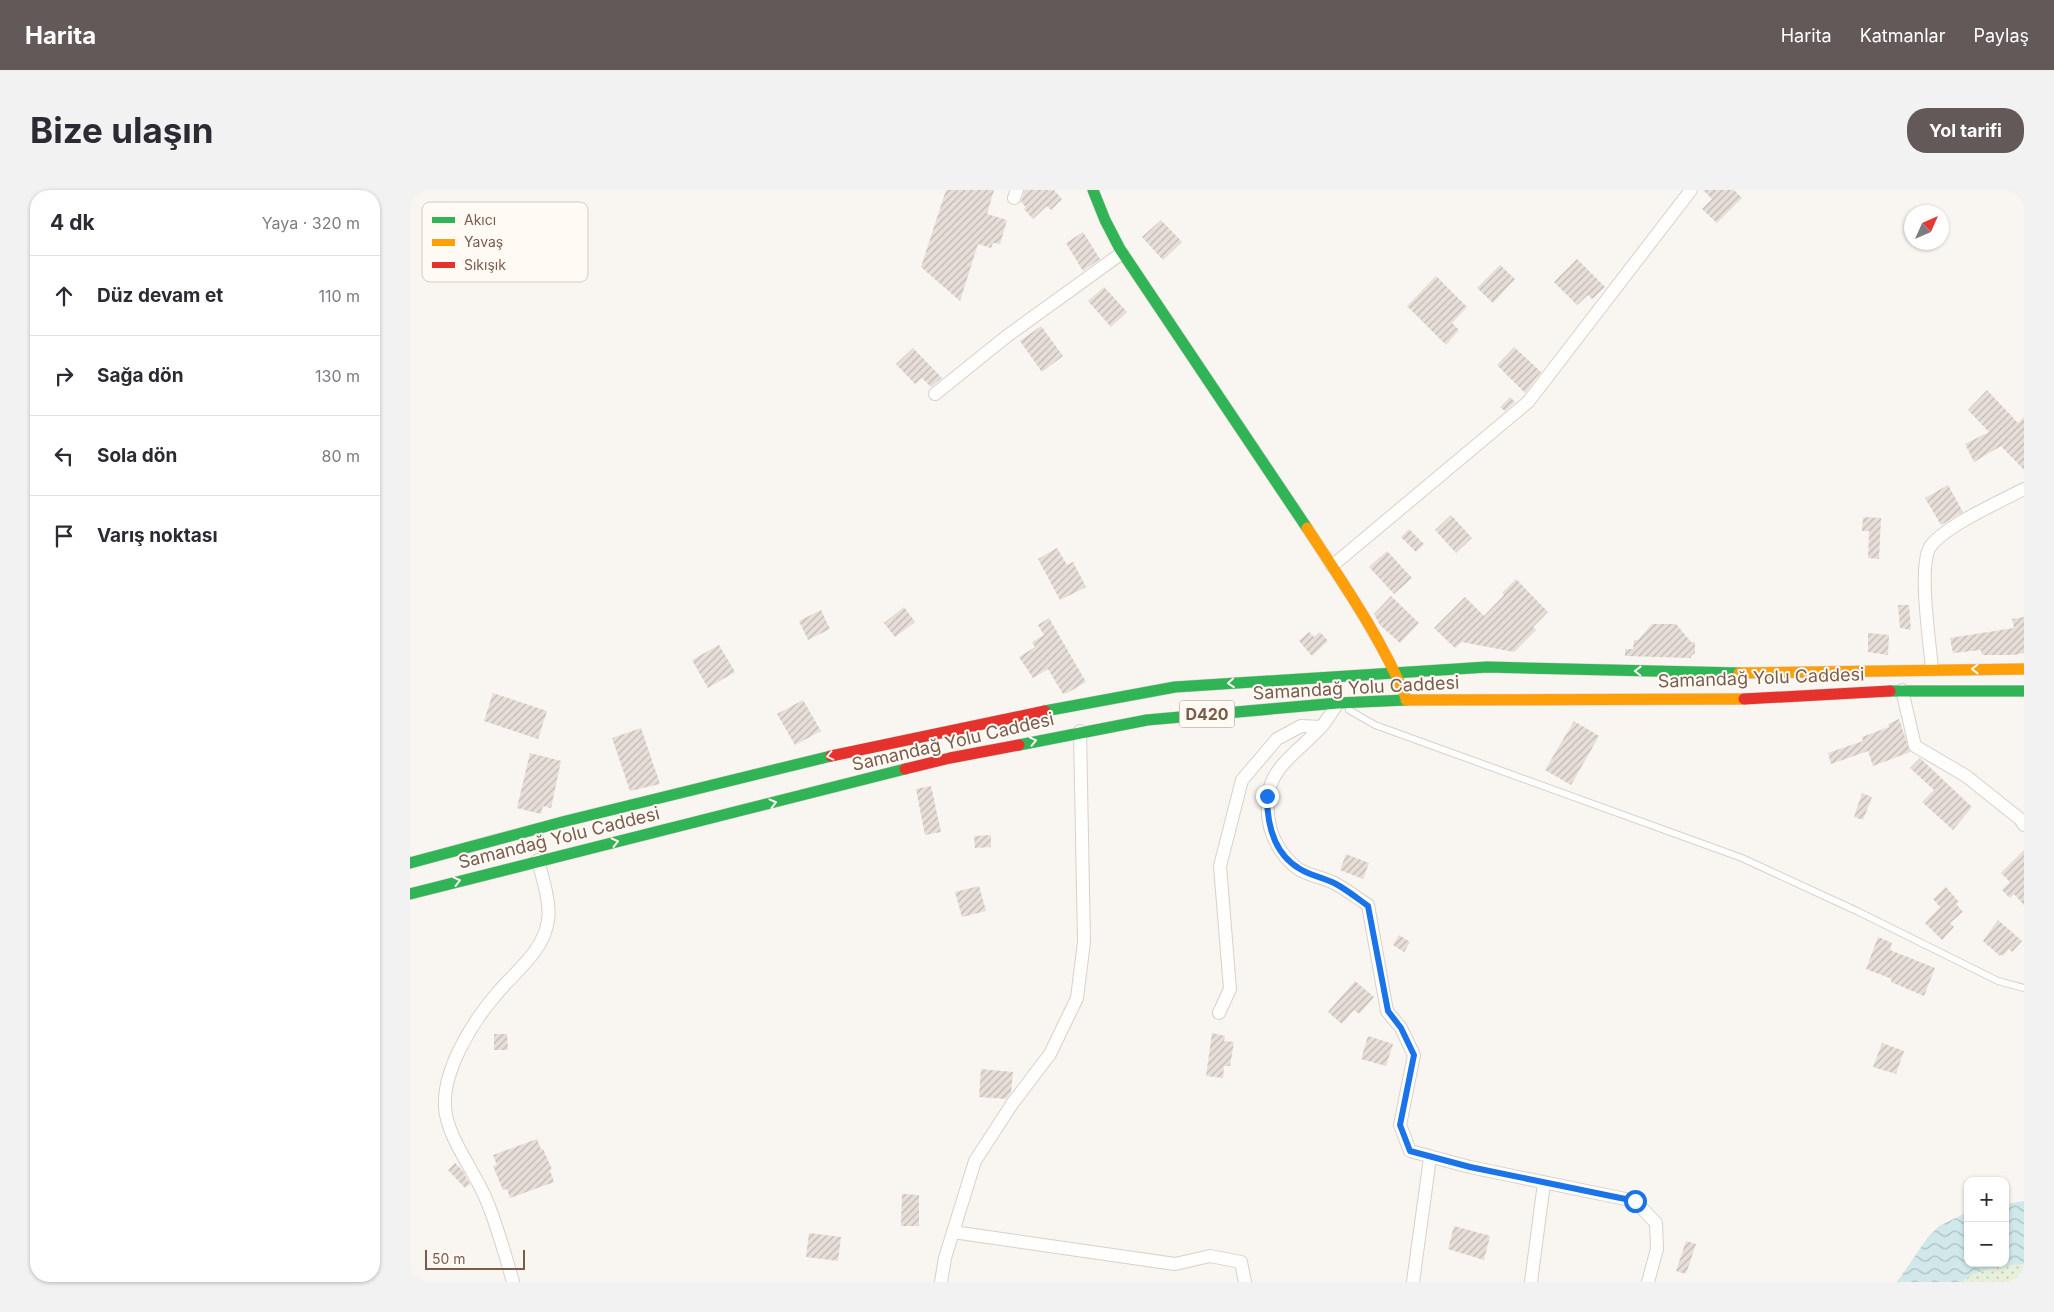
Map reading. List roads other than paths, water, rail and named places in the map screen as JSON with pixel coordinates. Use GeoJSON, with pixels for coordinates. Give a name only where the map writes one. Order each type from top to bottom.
{"type":"FeatureCollection","features":[{"type":"Feature","properties":{"kind":"main road"},"geometry":{"type":"LineString","coordinates":[[1093,190],[1098,205],[1122,253],[1133,266],[1332,566],[1395,671],[1406,700]]}},
{"type":"Feature","properties":{"kind":"main road","name":"Samandağ Yolu Caddesi"},"geometry":{"type":"LineString","coordinates":[[410,863],[566,821],[826,757],[1013,717],[1175,687],[1395,671],[1487,667],[1745,673],[2024,669]]}},
{"type":"Feature","properties":{"kind":"main road","name":"Samandağ Yolu Caddesi"},"geometry":{"type":"LineString","coordinates":[[410,894],[538,860],[950,758],[1080,731],[1146,720],[1338,703],[1406,700],[1741,699],[1902,690],[2024,691]]}},
{"type":"Feature","properties":{"kind":"street"},"geometry":{"type":"LineString","coordinates":[[1332,566],[1528,402],[1690,190]]}},
{"type":"Feature","properties":{"kind":"street"},"geometry":{"type":"LineString","coordinates":[[935,394],[1007,336],[1122,253]]}},
{"type":"Feature","properties":{"kind":"street"},"geometry":{"type":"LineString","coordinates":[[1932,669],[1924,575],[1930,548],[1952,528],[2024,488]]}},
{"type":"Feature","properties":{"kind":"street"},"geometry":{"type":"LineString","coordinates":[[1902,690],[1915,746],[1966,776],[2020,819],[2024,825]]}},
{"type":"Feature","properties":{"kind":"street"},"geometry":{"type":"LineString","coordinates":[[1338,703],[1321,727],[1287,758],[1273,777],[1267,796],[1267,814],[1272,836],[1283,854],[1300,870],[1336,884],[1368,906],[1388,1011],[1401,1028],[1414,1055],[1400,1125],[1410,1151],[1430,1158],[1635,1201],[1656,1223],[1657,1249],[1648,1282]]}},
{"type":"Feature","properties":{"kind":"street"},"geometry":{"type":"LineString","coordinates":[[1219,1013],[1230,989],[1220,866],[1242,780],[1277,739],[1301,726],[1321,727]]}},
{"type":"Feature","properties":{"kind":"street"},"geometry":{"type":"LineString","coordinates":[[941,1282],[945,1258],[975,1161],[1012,1104],[1050,1054],[1077,998],[1084,942],[1080,731]]}},
{"type":"Feature","properties":{"kind":"street"},"geometry":{"type":"LineString","coordinates":[[513,1282],[486,1199],[470,1165],[450,1133],[445,1105],[451,1069],[464,1041],[494,997],[543,940],[548,919],[538,860]]}},
{"type":"Feature","properties":{"kind":"street"},"geometry":{"type":"LineString","coordinates":[[1413,1282],[1430,1158]]}},
{"type":"Feature","properties":{"kind":"street"},"geometry":{"type":"LineString","coordinates":[[1531,1282],[1544,1183]]}},
{"type":"Feature","properties":{"kind":"street"},"geometry":{"type":"LineString","coordinates":[[953,1232],[1176,1264],[1210,1256],[1240,1262],[1245,1282]]}},
{"type":"Feature","properties":{"kind":"lane"},"geometry":{"type":"LineString","coordinates":[[1338,703],[1374,725],[1742,858],[1860,912],[1998,981],[2024,988]]}},
{"type":"Feature","properties":{"kind":"water"},"geometry":{"type":"Polygon","coordinates":[[[2024,1201],[2024,1264],[2009,1266],[2009,1203],[2024,1201]]]}},
{"type":"Feature","properties":{"kind":"water"},"geometry":{"type":"Polygon","coordinates":[[[1964,1214],[1964,1267],[1999,1267],[1975,1274],[1961,1282],[1897,1282],[1928,1237],[1939,1226],[1964,1214]]]}}]}
